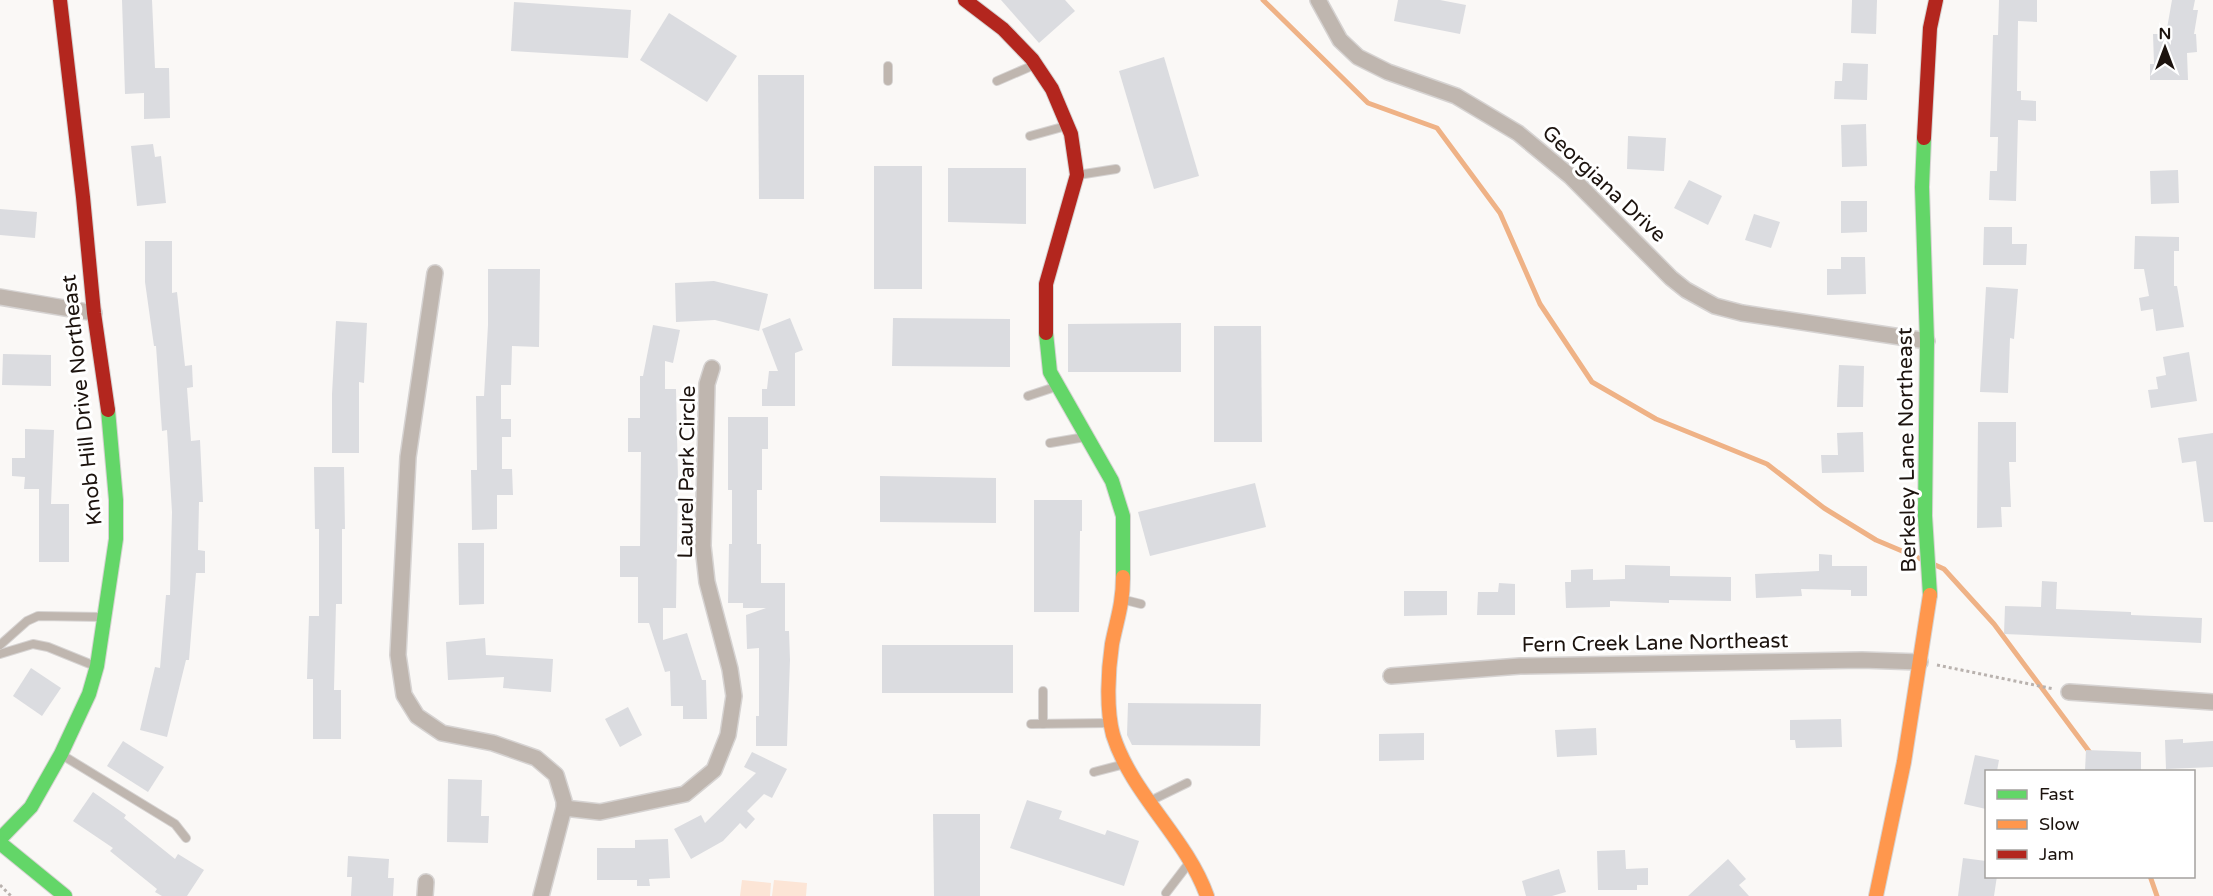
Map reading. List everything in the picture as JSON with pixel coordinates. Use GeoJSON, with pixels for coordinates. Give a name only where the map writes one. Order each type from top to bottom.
{"type":"FeatureCollection","features":[{"type":"Feature","properties":{"kind":"street","name":"Knob Hill Drive Northeast"},"geometry":{"type":"LineString","coordinates":[[0,841],[31,807],[61,754],[89,694],[97,666],[116,539],[116,500],[106,392],[94,313],[60,0]]}},
{"type":"Feature","properties":{"kind":"street"},"geometry":{"type":"LineString","coordinates":[[965,0],[1003,29],[1036,64],[1052,89],[1071,134],[1077,176],[1046,284],[1046,336],[1050,372],[1112,481],[1123,516],[1123,599],[1112,645],[1108,690],[1113,734],[1132,778],[1190,862],[1203,885],[1206,896]]}},
{"type":"Feature","properties":{"kind":"street","name":"Georgiana Drive"},"geometry":{"type":"LineString","coordinates":[[1318,0],[1340,40],[1358,57],[1388,72],[1456,96],[1518,133],[1570,176],[1671,278],[1707,302],[1742,313],[1927,341]]}},
{"type":"Feature","properties":{"kind":"street","name":"Berkeley Lane Northeast"},"geometry":{"type":"LineString","coordinates":[[1876,896],[1904,762],[1930,598],[1925,516],[1927,341],[1922,187],[1930,28],[1936,0]]}},
{"type":"Feature","properties":{"kind":"street"},"geometry":{"type":"LineString","coordinates":[[435,273],[408,457],[398,656],[404,695],[417,716],[442,733],[493,743],[536,758],[556,775],[564,808],[541,896]]}},
{"type":"Feature","properties":{"kind":"street"},"geometry":{"type":"LineString","coordinates":[[0,297],[94,313]]}},
{"type":"Feature","properties":{"kind":"street","name":"Laurel Park Circle"},"geometry":{"type":"LineString","coordinates":[[564,808],[600,812],[685,795],[714,770],[728,735],[734,696],[730,669],[707,582],[703,546],[707,384],[712,368]]}},
{"type":"Feature","properties":{"kind":"street","name":"Fern Creek Lane Northeast"},"geometry":{"type":"LineString","coordinates":[[1390,676],[1520,666],[1862,660],[1920,662]]}},
{"type":"Feature","properties":{"kind":"street"},"geometry":{"type":"LineString","coordinates":[[2069,692],[2213,702]]}},
{"type":"Feature","properties":{"kind":"street"},"geometry":{"type":"LineString","coordinates":[[0,841],[65,896]]}},
{"type":"Feature","properties":{"kind":"lane"},"geometry":{"type":"LineString","coordinates":[[997,81],[1036,64]]}},
{"type":"Feature","properties":{"kind":"lane"},"geometry":{"type":"LineString","coordinates":[[888,66],[888,81]]}},
{"type":"Feature","properties":{"kind":"lane"},"geometry":{"type":"LineString","coordinates":[[1030,136],[1067,125]]}},
{"type":"Feature","properties":{"kind":"lane"},"geometry":{"type":"LineString","coordinates":[[1077,176],[1116,169]]}},
{"type":"Feature","properties":{"kind":"lane"},"geometry":{"type":"LineString","coordinates":[[1028,396],[1058,386]]}},
{"type":"Feature","properties":{"kind":"lane"},"geometry":{"type":"LineString","coordinates":[[1050,443],[1087,437]]}},
{"type":"Feature","properties":{"kind":"lane"},"geometry":{"type":"LineString","coordinates":[[1123,599],[1141,604]]}},
{"type":"Feature","properties":{"kind":"lane"},"geometry":{"type":"LineString","coordinates":[[0,645],[27,621],[38,616],[104,617]]}},
{"type":"Feature","properties":{"kind":"lane"},"geometry":{"type":"LineString","coordinates":[[0,654],[33,644],[48,647],[97,666]]}},
{"type":"Feature","properties":{"kind":"lane"},"geometry":{"type":"LineString","coordinates":[[1043,691],[1043,724]]}},
{"type":"Feature","properties":{"kind":"lane"},"geometry":{"type":"LineString","coordinates":[[1031,724],[1112,723]]}},
{"type":"Feature","properties":{"kind":"lane"},"geometry":{"type":"LineString","coordinates":[[61,754],[175,824],[186,838]]}},
{"type":"Feature","properties":{"kind":"lane"},"geometry":{"type":"LineString","coordinates":[[1094,772],[1126,764]]}},
{"type":"Feature","properties":{"kind":"lane"},"geometry":{"type":"LineString","coordinates":[[1149,802],[1186,783]]}},
{"type":"Feature","properties":{"kind":"lane"},"geometry":{"type":"LineString","coordinates":[[1166,892],[1190,862]]}},
{"type":"Feature","properties":{"kind":"path"},"geometry":{"type":"LineString","coordinates":[[1920,662],[2069,692]]}},
{"type":"Feature","properties":{"kind":"path"},"geometry":{"type":"LineString","coordinates":[[0,885],[11,896]]}},
{"type":"Feature","properties":{"kind":"shaded area"},"geometry":{"type":"Polygon","coordinates":[[[742,880],[771,883],[770,896],[740,896],[742,880]]]}},
{"type":"Feature","properties":{"kind":"shaded area"},"geometry":{"type":"Polygon","coordinates":[[[774,880],[807,883],[806,896],[772,896],[774,880]]]}},
{"type":"Feature","properties":{"kind":"building"},"geometry":{"type":"Polygon","coordinates":[[[122,0],[152,0],[155,68],[169,68],[170,118],[144,119],[144,93],[125,94],[122,0]]]}},
{"type":"Feature","properties":{"kind":"building"},"geometry":{"type":"Polygon","coordinates":[[[1001,0],[1065,0],[1075,11],[1039,43],[1001,0]]]}},
{"type":"Feature","properties":{"kind":"building"},"geometry":{"type":"Polygon","coordinates":[[[1398,0],[1440,0],[1466,5],[1460,34],[1394,21],[1398,0]]]}},
{"type":"Feature","properties":{"kind":"building"},"geometry":{"type":"Polygon","coordinates":[[[1852,0],[1877,0],[1876,34],[1851,33],[1852,0]]]}},
{"type":"Feature","properties":{"kind":"building"},"geometry":{"type":"Polygon","coordinates":[[[1999,0],[2037,0],[2037,22],[2018,21],[2017,91],[2021,91],[2021,100],[2036,101],[2036,121],[2018,120],[2016,201],[1989,200],[1990,171],[1997,171],[1998,137],[1990,137],[1993,35],[1998,35],[1999,0]]]}},
{"type":"Feature","properties":{"kind":"building"},"geometry":{"type":"Polygon","coordinates":[[[2172,0],[2195,0],[2193,10],[2198,10],[2194,34],[2196,34],[2197,52],[2187,53],[2188,80],[2150,80],[2150,64],[2154,64],[2153,34],[2166,34],[2172,0]]]}},
{"type":"Feature","properties":{"kind":"building"},"geometry":{"type":"Polygon","coordinates":[[[514,2],[631,10],[628,58],[511,51],[514,2]]]}},
{"type":"Feature","properties":{"kind":"building"},"geometry":{"type":"Polygon","coordinates":[[[669,13],[737,56],[707,102],[640,60],[669,13]]]}},
{"type":"Feature","properties":{"kind":"building"},"geometry":{"type":"Polygon","coordinates":[[[1164,57],[1199,176],[1154,189],[1119,71],[1164,57]]]}},
{"type":"Feature","properties":{"kind":"building"},"geometry":{"type":"Polygon","coordinates":[[[1843,63],[1868,64],[1867,100],[1834,99],[1835,81],[1842,81],[1843,63]]]}},
{"type":"Feature","properties":{"kind":"building"},"geometry":{"type":"Polygon","coordinates":[[[758,75],[804,75],[804,199],[759,199],[758,75]]]}},
{"type":"Feature","properties":{"kind":"building"},"geometry":{"type":"Polygon","coordinates":[[[1866,124],[1867,166],[1842,167],[1841,125],[1866,124]]]}},
{"type":"Feature","properties":{"kind":"building"},"geometry":{"type":"Polygon","coordinates":[[[1628,136],[1666,138],[1664,171],[1627,169],[1628,136]]]}},
{"type":"Feature","properties":{"kind":"building"},"geometry":{"type":"Polygon","coordinates":[[[153,144],[155,157],[161,156],[166,203],[137,206],[131,146],[153,144]]]}},
{"type":"Feature","properties":{"kind":"building"},"geometry":{"type":"Polygon","coordinates":[[[874,166],[922,166],[922,289],[874,289],[874,166]]]}},
{"type":"Feature","properties":{"kind":"building"},"geometry":{"type":"Polygon","coordinates":[[[948,168],[1026,168],[1026,224],[948,222],[948,168]]]}},
{"type":"Feature","properties":{"kind":"building"},"geometry":{"type":"Polygon","coordinates":[[[2178,170],[2179,203],[2151,204],[2150,171],[2178,170]]]}},
{"type":"Feature","properties":{"kind":"building"},"geometry":{"type":"Polygon","coordinates":[[[1689,180],[1722,196],[1708,225],[1674,208],[1689,180]]]}},
{"type":"Feature","properties":{"kind":"building"},"geometry":{"type":"Polygon","coordinates":[[[1841,201],[1867,201],[1867,232],[1841,233],[1841,201]]]}},
{"type":"Feature","properties":{"kind":"building"},"geometry":{"type":"Polygon","coordinates":[[[0,209],[37,212],[35,238],[0,235],[0,209]]]}},
{"type":"Feature","properties":{"kind":"building"},"geometry":{"type":"Polygon","coordinates":[[[1754,214],[1780,222],[1771,248],[1745,240],[1754,214]]]}},
{"type":"Feature","properties":{"kind":"building"},"geometry":{"type":"Polygon","coordinates":[[[1984,227],[2012,227],[2012,244],[2027,244],[2026,265],[1983,265],[1984,227]]]}},
{"type":"Feature","properties":{"kind":"building"},"geometry":{"type":"Polygon","coordinates":[[[2135,236],[2179,237],[2179,251],[2174,251],[2174,286],[2177,286],[2184,327],[2156,331],[2153,309],[2141,311],[2139,298],[2149,296],[2144,269],[2134,269],[2135,236]]]}},
{"type":"Feature","properties":{"kind":"building"},"geometry":{"type":"Polygon","coordinates":[[[145,241],[172,241],[172,293],[177,292],[185,366],[192,365],[193,387],[187,388],[191,441],[200,440],[203,502],[199,502],[198,550],[205,551],[205,573],[196,573],[189,660],[186,660],[167,737],[140,730],[155,667],[160,668],[166,595],[170,595],[172,512],[167,430],[162,431],[156,346],[154,346],[145,282],[145,241]]]}},
{"type":"Feature","properties":{"kind":"building"},"geometry":{"type":"Polygon","coordinates":[[[1841,257],[1865,257],[1866,294],[1827,295],[1827,269],[1841,269],[1841,257]]]}},
{"type":"Feature","properties":{"kind":"building"},"geometry":{"type":"Polygon","coordinates":[[[488,269],[540,269],[539,347],[512,346],[511,385],[501,385],[501,419],[511,419],[511,437],[502,437],[502,469],[512,469],[513,495],[497,495],[497,529],[472,530],[471,470],[477,470],[476,396],[484,396],[488,269]]]}},
{"type":"Feature","properties":{"kind":"building"},"geometry":{"type":"Polygon","coordinates":[[[714,281],[768,294],[759,331],[715,320],[676,322],[675,283],[714,281]]]}},
{"type":"Feature","properties":{"kind":"building"},"geometry":{"type":"Polygon","coordinates":[[[1986,287],[2018,289],[2014,339],[2010,338],[2008,393],[1980,392],[1986,287]]]}},
{"type":"Feature","properties":{"kind":"building"},"geometry":{"type":"Polygon","coordinates":[[[790,318],[803,350],[795,353],[795,406],[762,406],[762,389],[767,389],[769,371],[778,371],[762,329],[790,318]]]}},
{"type":"Feature","properties":{"kind":"building"},"geometry":{"type":"Polygon","coordinates":[[[893,318],[1010,319],[1010,367],[892,366],[893,318]]]}},
{"type":"Feature","properties":{"kind":"building"},"geometry":{"type":"Polygon","coordinates":[[[336,321],[367,323],[364,383],[359,382],[359,453],[332,453],[336,321]]]}},
{"type":"Feature","properties":{"kind":"building"},"geometry":{"type":"Polygon","coordinates":[[[1181,323],[1181,372],[1068,372],[1068,324],[1181,323]]]}},
{"type":"Feature","properties":{"kind":"building"},"geometry":{"type":"Polygon","coordinates":[[[653,325],[680,330],[673,363],[665,361],[665,389],[676,389],[678,480],[676,608],[663,608],[663,640],[687,633],[702,680],[706,680],[707,719],[683,719],[683,706],[671,706],[670,671],[665,672],[649,623],[638,623],[638,577],[620,577],[620,546],[640,546],[641,452],[628,452],[628,418],[640,418],[640,376],[643,376],[653,325]]]}},
{"type":"Feature","properties":{"kind":"building"},"geometry":{"type":"Polygon","coordinates":[[[1214,326],[1261,326],[1262,442],[1214,442],[1214,326]]]}},
{"type":"Feature","properties":{"kind":"building"},"geometry":{"type":"Polygon","coordinates":[[[2189,352],[2197,401],[2151,408],[2148,390],[2158,389],[2156,377],[2166,375],[2163,357],[2189,352]]]}},
{"type":"Feature","properties":{"kind":"building"},"geometry":{"type":"Polygon","coordinates":[[[3,354],[51,355],[51,386],[2,385],[3,354]]]}},
{"type":"Feature","properties":{"kind":"building"},"geometry":{"type":"Polygon","coordinates":[[[1839,365],[1864,366],[1863,407],[1837,407],[1839,365]]]}},
{"type":"Feature","properties":{"kind":"building"},"geometry":{"type":"Polygon","coordinates":[[[728,417],[768,417],[768,449],[762,449],[762,490],[757,490],[757,544],[761,544],[761,583],[785,583],[785,631],[789,631],[790,660],[787,746],[756,746],[756,716],[759,716],[759,648],[747,649],[746,615],[766,608],[743,608],[743,603],[728,603],[729,544],[732,544],[732,490],[728,490],[728,417]]]}},
{"type":"Feature","properties":{"kind":"building"},"geometry":{"type":"Polygon","coordinates":[[[1978,422],[2016,422],[2016,462],[2009,462],[2011,507],[2001,507],[2002,527],[1977,528],[1978,422]]]}},
{"type":"Feature","properties":{"kind":"building"},"geometry":{"type":"Polygon","coordinates":[[[25,429],[54,430],[51,504],[69,504],[69,562],[39,562],[39,489],[24,489],[25,477],[12,476],[12,458],[25,458],[25,429]]]}},
{"type":"Feature","properties":{"kind":"building"},"geometry":{"type":"Polygon","coordinates":[[[1863,432],[1864,472],[1822,473],[1821,455],[1838,455],[1837,433],[1863,432]]]}},
{"type":"Feature","properties":{"kind":"building"},"geometry":{"type":"Polygon","coordinates":[[[2213,433],[2213,522],[2204,522],[2196,461],[2182,463],[2178,438],[2213,433]]]}},
{"type":"Feature","properties":{"kind":"building"},"geometry":{"type":"Polygon","coordinates":[[[314,467],[344,467],[345,529],[342,529],[342,604],[336,604],[334,690],[341,690],[341,739],[313,739],[313,679],[307,679],[309,616],[319,616],[319,529],[315,529],[314,467]]]}},
{"type":"Feature","properties":{"kind":"building"},"geometry":{"type":"Polygon","coordinates":[[[880,476],[996,478],[996,523],[880,522],[880,476]]]}},
{"type":"Feature","properties":{"kind":"building"},"geometry":{"type":"Polygon","coordinates":[[[1255,483],[1266,527],[1150,556],[1138,512],[1255,483]]]}},
{"type":"Feature","properties":{"kind":"building"},"geometry":{"type":"Polygon","coordinates":[[[1034,500],[1082,500],[1079,612],[1034,612],[1034,500]]]}},
{"type":"Feature","properties":{"kind":"building"},"geometry":{"type":"Polygon","coordinates":[[[458,543],[484,543],[484,604],[459,605],[458,543]]]}},
{"type":"Feature","properties":{"kind":"building"},"geometry":{"type":"Polygon","coordinates":[[[1819,554],[1832,555],[1832,566],[1867,566],[1867,596],[1851,596],[1851,590],[1801,589],[1802,596],[1756,598],[1755,574],[1819,571],[1819,554]]]}},
{"type":"Feature","properties":{"kind":"building"},"geometry":{"type":"Polygon","coordinates":[[[1625,565],[1670,566],[1670,576],[1731,577],[1731,601],[1669,600],[1669,603],[1610,601],[1610,607],[1566,608],[1565,582],[1571,582],[1571,570],[1593,569],[1593,580],[1625,579],[1625,565]]]}},
{"type":"Feature","properties":{"kind":"building"},"geometry":{"type":"Polygon","coordinates":[[[2042,581],[2057,582],[2056,609],[2202,618],[2201,643],[2004,634],[2005,606],[2041,607],[2042,581]]]}},
{"type":"Feature","properties":{"kind":"building"},"geometry":{"type":"Polygon","coordinates":[[[1499,583],[1515,584],[1515,615],[1477,615],[1478,592],[1498,592],[1499,583]]]}},
{"type":"Feature","properties":{"kind":"building"},"geometry":{"type":"Polygon","coordinates":[[[1404,591],[1447,591],[1447,615],[1404,616],[1404,591]]]}},
{"type":"Feature","properties":{"kind":"building"},"geometry":{"type":"Polygon","coordinates":[[[485,638],[486,655],[553,659],[551,692],[503,688],[504,677],[448,680],[446,642],[485,638]]]}},
{"type":"Feature","properties":{"kind":"building"},"geometry":{"type":"Polygon","coordinates":[[[882,645],[1013,645],[1013,693],[882,693],[882,645]]]}},
{"type":"Feature","properties":{"kind":"building"},"geometry":{"type":"Polygon","coordinates":[[[31,668],[61,688],[42,716],[13,696],[31,668]]]}},
{"type":"Feature","properties":{"kind":"building"},"geometry":{"type":"Polygon","coordinates":[[[1128,703],[1261,704],[1260,746],[1132,745],[1127,735],[1128,703]]]}},
{"type":"Feature","properties":{"kind":"building"},"geometry":{"type":"Polygon","coordinates":[[[628,707],[642,735],[620,747],[605,719],[628,707]]]}},
{"type":"Feature","properties":{"kind":"building"},"geometry":{"type":"Polygon","coordinates":[[[1841,719],[1842,747],[1796,748],[1795,740],[1790,740],[1790,720],[1841,719]]]}},
{"type":"Feature","properties":{"kind":"building"},"geometry":{"type":"Polygon","coordinates":[[[1596,728],[1597,755],[1557,757],[1555,730],[1596,728]]]}},
{"type":"Feature","properties":{"kind":"building"},"geometry":{"type":"Polygon","coordinates":[[[1424,733],[1424,760],[1379,761],[1379,734],[1424,733]]]}},
{"type":"Feature","properties":{"kind":"building"},"geometry":{"type":"Polygon","coordinates":[[[2183,739],[2183,743],[2213,741],[2213,767],[2166,769],[2165,740],[2183,739]]]}},
{"type":"Feature","properties":{"kind":"building"},"geometry":{"type":"Polygon","coordinates":[[[123,741],[164,767],[148,792],[107,766],[123,741]]]}},
{"type":"Feature","properties":{"kind":"building"},"geometry":{"type":"Polygon","coordinates":[[[2086,750],[2141,752],[2141,770],[2085,770],[2086,750]]]}},
{"type":"Feature","properties":{"kind":"building"},"geometry":{"type":"Polygon","coordinates":[[[752,752],[787,769],[772,798],[764,794],[747,811],[755,819],[746,829],[740,823],[723,841],[691,859],[674,829],[701,815],[705,823],[756,773],[744,767],[752,752]]]}},
{"type":"Feature","properties":{"kind":"building"},"geometry":{"type":"Polygon","coordinates":[[[1975,755],[1999,760],[1997,770],[1985,770],[1985,809],[1964,804],[1975,755]]]}},
{"type":"Feature","properties":{"kind":"building"},"geometry":{"type":"Polygon","coordinates":[[[448,779],[482,780],[481,816],[489,816],[488,843],[447,842],[448,779]]]}},
{"type":"Feature","properties":{"kind":"building"},"geometry":{"type":"Polygon","coordinates":[[[93,792],[126,815],[124,818],[175,859],[178,854],[204,870],[187,896],[162,896],[155,892],[157,889],[110,851],[113,848],[73,821],[93,792]]]}},
{"type":"Feature","properties":{"kind":"building"},"geometry":{"type":"Polygon","coordinates":[[[1027,800],[1062,811],[1059,819],[1105,835],[1107,830],[1139,841],[1124,886],[1010,848],[1027,800]]]}},
{"type":"Feature","properties":{"kind":"building"},"geometry":{"type":"Polygon","coordinates":[[[933,814],[980,814],[980,896],[934,896],[933,814]]]}},
{"type":"Feature","properties":{"kind":"building"},"geometry":{"type":"Polygon","coordinates":[[[668,839],[670,878],[649,879],[650,886],[637,886],[637,880],[597,880],[597,848],[635,848],[635,840],[668,839]]]}},
{"type":"Feature","properties":{"kind":"building"},"geometry":{"type":"Polygon","coordinates":[[[1625,850],[1626,869],[1648,868],[1648,885],[1637,885],[1637,890],[1598,890],[1597,851],[1625,850]]]}},
{"type":"Feature","properties":{"kind":"building"},"geometry":{"type":"Polygon","coordinates":[[[348,856],[389,859],[388,878],[394,878],[393,896],[351,896],[352,877],[347,877],[348,856]]]}},
{"type":"Feature","properties":{"kind":"building"},"geometry":{"type":"Polygon","coordinates":[[[1963,858],[1985,861],[1985,878],[1997,878],[1994,896],[1958,896],[1963,858]]]}},
{"type":"Feature","properties":{"kind":"building"},"geometry":{"type":"Polygon","coordinates":[[[1728,859],[1746,879],[1739,885],[1749,896],[1688,896],[1728,859]]]}},
{"type":"Feature","properties":{"kind":"building"},"geometry":{"type":"Polygon","coordinates":[[[1559,869],[1566,892],[1552,896],[1526,896],[1522,881],[1559,869]]]}},
{"type":"Feature","properties":{"kind":"waterway"},"geometry":{"type":"LineString","coordinates":[[1263,0],[1368,103],[1437,128],[1500,213],[1540,304],[1592,382],[1656,419],[1767,464],[1824,508],[1876,540],[1921,559]]}},
{"type":"Feature","properties":{"kind":"waterway"},"geometry":{"type":"LineString","coordinates":[[1933,564],[1944,569],[1994,624],[2091,754]]}},
{"type":"Feature","properties":{"kind":"waterway"},"geometry":{"type":"LineString","coordinates":[[2151,878],[2157,896]]}},
{"type":"Feature","properties":{"kind":"traffic: fast"},"geometry":{"type":"LineString","coordinates":[[1924,138],[1922,187],[1927,341],[1925,516],[1930,595]]}},
{"type":"Feature","properties":{"kind":"traffic: fast"},"geometry":{"type":"LineString","coordinates":[[1046,333],[1050,372],[1112,481],[1123,516],[1123,577]]}},
{"type":"Feature","properties":{"kind":"traffic: fast"},"geometry":{"type":"LineString","coordinates":[[0,839],[31,807],[61,754],[89,694],[97,666],[116,539],[116,500],[108,410]]}},
{"type":"Feature","properties":{"kind":"traffic: fast"},"geometry":{"type":"LineString","coordinates":[[0,843],[65,896]]}},
{"type":"Feature","properties":{"kind":"traffic: slow"},"geometry":{"type":"LineString","coordinates":[[1123,577],[1109,678],[1109,714],[1113,735],[1133,777],[1186,854],[1207,896]]}},
{"type":"Feature","properties":{"kind":"traffic: slow"},"geometry":{"type":"LineString","coordinates":[[1876,896],[1904,762],[1930,595]]}},
{"type":"Feature","properties":{"kind":"traffic: jam"},"geometry":{"type":"LineString","coordinates":[[60,0],[94,313],[108,410]]}},
{"type":"Feature","properties":{"kind":"traffic: jam"},"geometry":{"type":"LineString","coordinates":[[965,0],[1003,29],[1032,59],[1052,89],[1071,134],[1077,175],[1046,284],[1046,333]]}},
{"type":"Feature","properties":{"kind":"traffic: jam"},"geometry":{"type":"LineString","coordinates":[[1924,138],[1930,28],[1936,0]]}}]}
